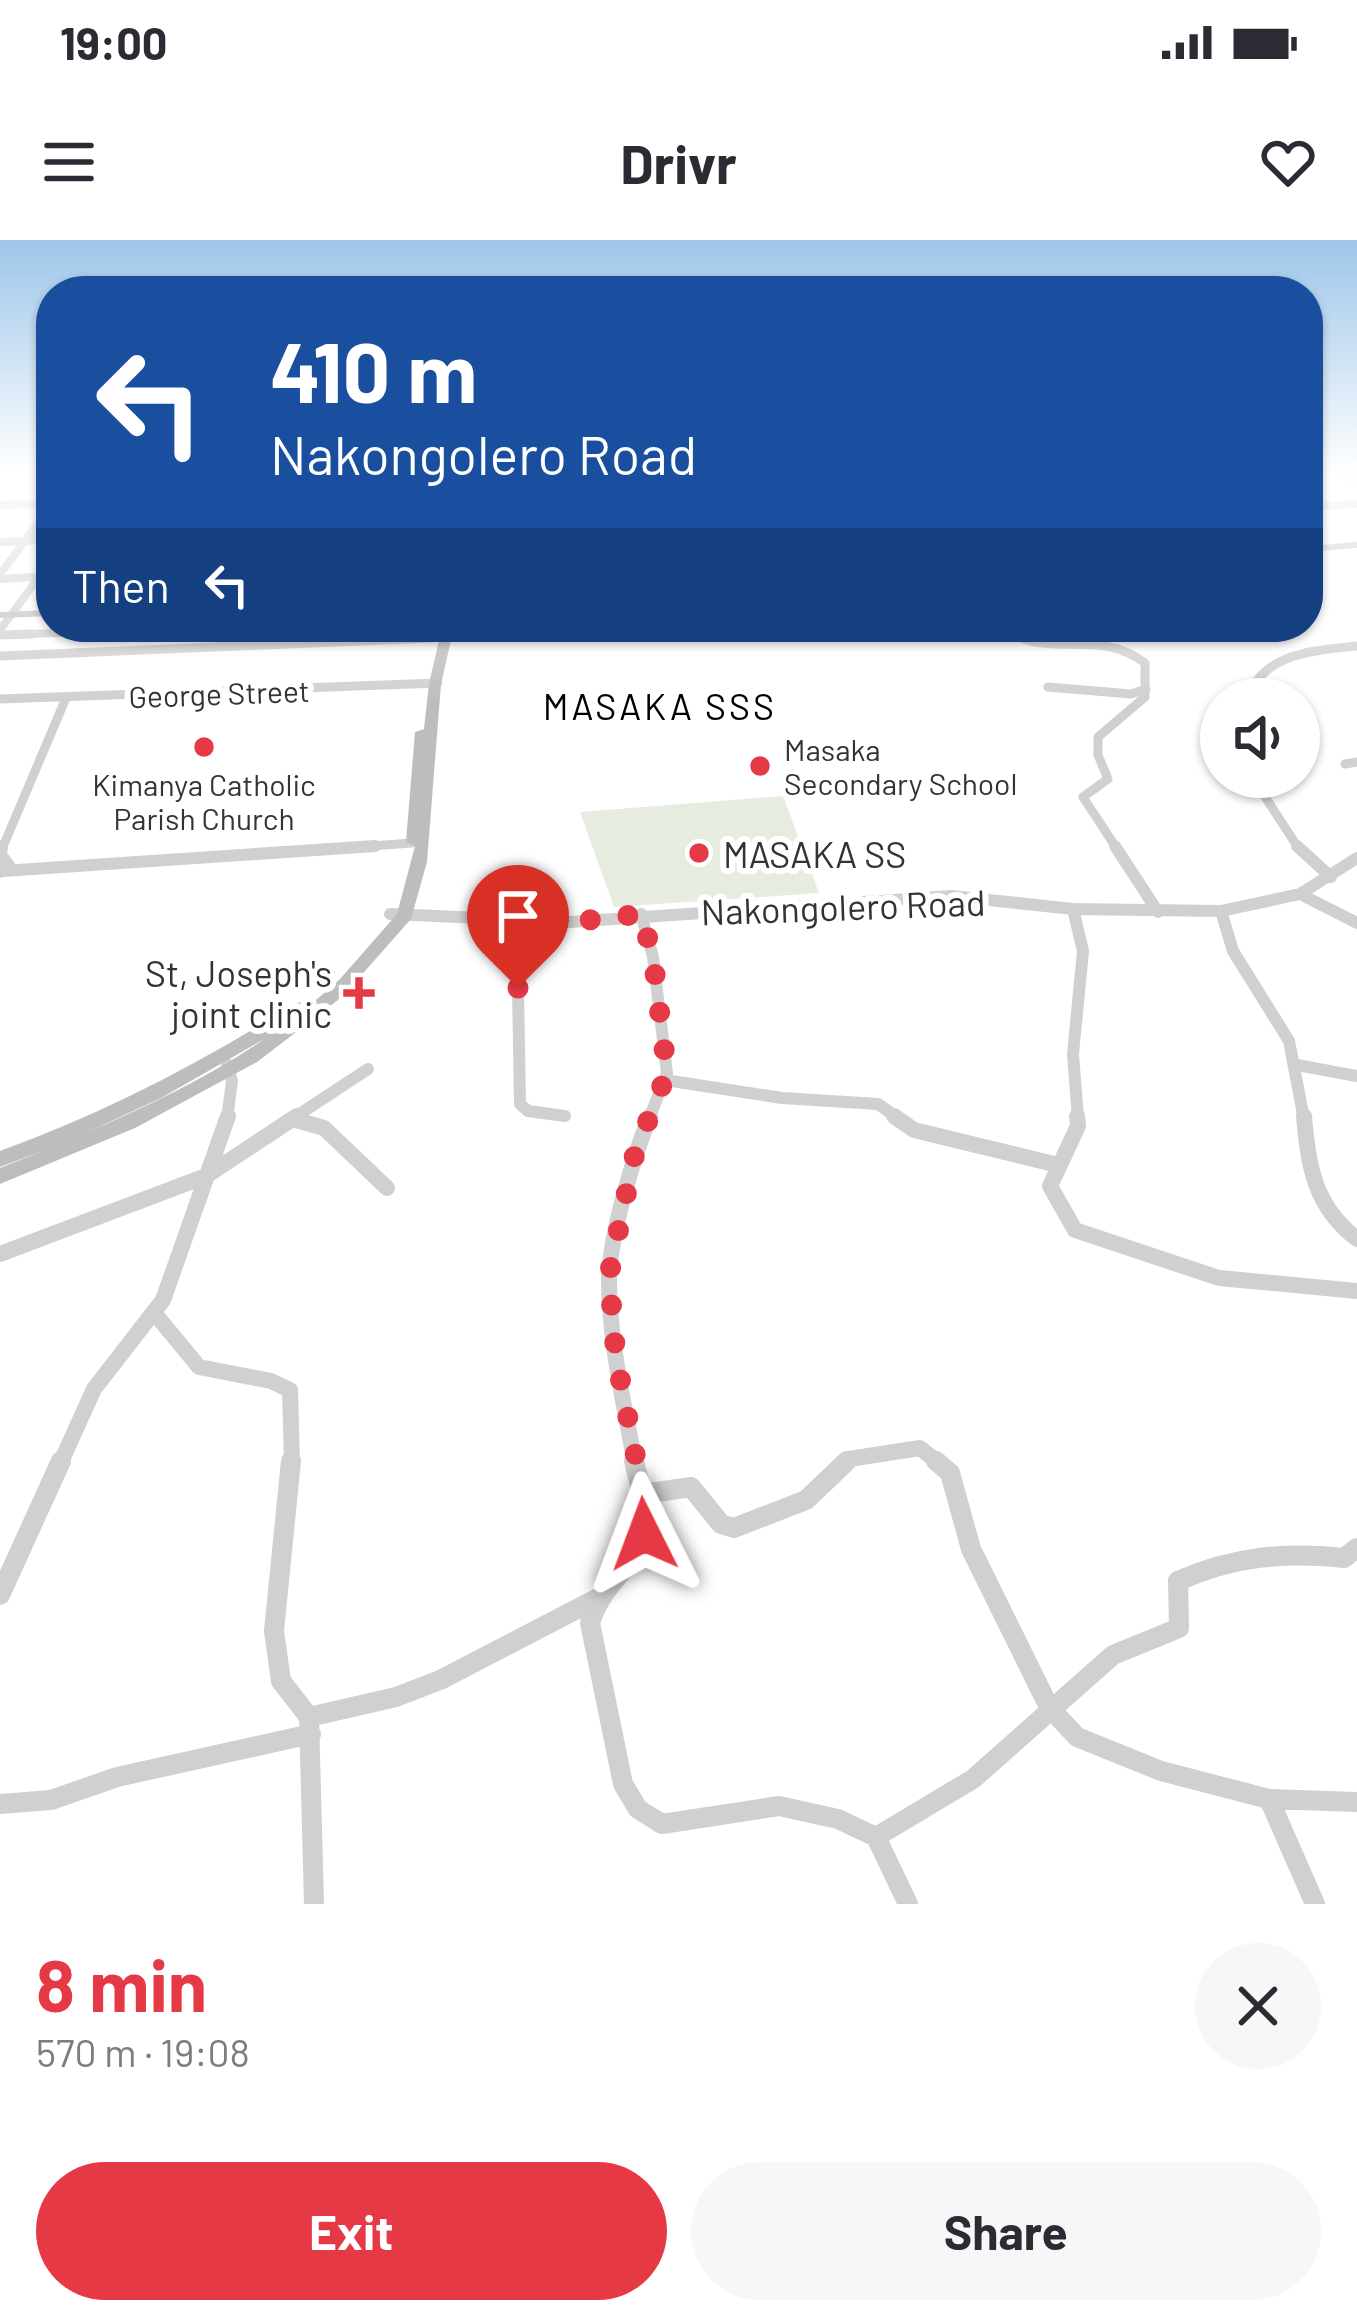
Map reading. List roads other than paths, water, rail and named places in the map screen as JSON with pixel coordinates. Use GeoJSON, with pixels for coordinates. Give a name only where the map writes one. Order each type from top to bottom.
{"type":"FeatureCollection","features":[{"type":"Feature","properties":{"kind":"street"},"geometry":{"type":"LineString","coordinates":[[0,576],[20,548]]}},
{"type":"Feature","properties":{"kind":"street"},"geometry":{"type":"LineString","coordinates":[[0,576],[36,575]]}},
{"type":"Feature","properties":{"kind":"street"},"geometry":{"type":"LineString","coordinates":[[0,576],[36,577]]}},
{"type":"Feature","properties":{"kind":"street"},"geometry":{"type":"LineString","coordinates":[[36,580],[6,614],[0,633],[36,632]]}},
{"type":"Feature","properties":{"kind":"street"},"geometry":{"type":"LineString","coordinates":[[6,614],[36,613]]}},
{"type":"Feature","properties":{"kind":"street"},"geometry":{"type":"LineString","coordinates":[[0,656],[245,642]]}},
{"type":"Feature","properties":{"kind":"street"},"geometry":{"type":"LineString","coordinates":[[398,914],[412,843],[437,642]]}},
{"type":"Feature","properties":{"kind":"street"},"geometry":{"type":"LineString","coordinates":[[1109,642],[1145,663],[1145,697],[1098,736],[1098,755],[1108,779],[1083,797],[1158,912]]}},
{"type":"Feature","properties":{"kind":"street"},"geometry":{"type":"LineString","coordinates":[[1255,678],[1268,665],[1357,646]]}},
{"type":"Feature","properties":{"kind":"street"},"geometry":{"type":"LineString","coordinates":[[0,1176],[89,1142],[228,1065],[328,1001],[398,914],[417,877],[429,810],[432,684]]}},
{"type":"Feature","properties":{"kind":"street","name":"George Street"},"geometry":{"type":"LineString","coordinates":[[0,699],[432,684]]}},
{"type":"Feature","properties":{"kind":"street"},"geometry":{"type":"LineString","coordinates":[[1048,686],[1131,694],[1146,689]]}},
{"type":"Feature","properties":{"kind":"street"},"geometry":{"type":"LineString","coordinates":[[2,872],[8,866],[2,844],[66,698]]}},
{"type":"Feature","properties":{"kind":"street"},"geometry":{"type":"LineString","coordinates":[[1266,798],[1301,852],[1331,877]]}},
{"type":"Feature","properties":{"kind":"street"},"geometry":{"type":"LineString","coordinates":[[2,872],[412,843]]}},
{"type":"Feature","properties":{"kind":"street","name":"Nakongolero Road"},"geometry":{"type":"LineString","coordinates":[[398,914],[570,922],[916,896],[975,897],[1073,909],[1221,911],[1300,894],[1357,858]]}},
{"type":"Feature","properties":{"kind":"street"},"geometry":{"type":"LineString","coordinates":[[1300,894],[1357,923]]}},
{"type":"Feature","properties":{"kind":"street"},"geometry":{"type":"LineString","coordinates":[[1073,909],[1082,932],[1073,1054],[1078,1126],[1052,1176],[1052,1195],[1067,1222],[1088,1237],[1219,1278],[1357,1291]]}},
{"type":"Feature","properties":{"kind":"street"},"geometry":{"type":"LineString","coordinates":[[1221,911],[1244,970],[1275,1017],[1297,1065],[1319,1201],[1332,1220],[1357,1238]]}},
{"type":"Feature","properties":{"kind":"street"},"geometry":{"type":"LineString","coordinates":[[0,1804],[51,1800],[117,1777],[310,1726],[440,1681],[597,1598],[641,1542],[646,1526],[643,1494],[616,1357],[610,1257],[635,1153],[665,1080],[661,1006],[641,914]]}},
{"type":"Feature","properties":{"kind":"street"},"geometry":{"type":"LineString","coordinates":[[508,920],[518,988],[520,1104],[528,1111],[566,1115]]}},
{"type":"Feature","properties":{"kind":"street"},"geometry":{"type":"LineString","coordinates":[[0,1159],[228,1065]]}},
{"type":"Feature","properties":{"kind":"street"},"geometry":{"type":"LineString","coordinates":[[0,1595],[94,1389],[107,1367],[156,1315],[223,1135],[228,1065]]}},
{"type":"Feature","properties":{"kind":"street"},"geometry":{"type":"LineString","coordinates":[[1297,1065],[1357,1076]]}},
{"type":"Feature","properties":{"kind":"street"},"geometry":{"type":"LineString","coordinates":[[0,1254],[206,1176],[368,1069]]}},
{"type":"Feature","properties":{"kind":"street"},"geometry":{"type":"LineString","coordinates":[[665,1080],[782,1098],[878,1104],[914,1130],[1058,1165]]}},
{"type":"Feature","properties":{"kind":"street"},"geometry":{"type":"LineString","coordinates":[[296,1120],[324,1128],[387,1188]]}},
{"type":"Feature","properties":{"kind":"street"},"geometry":{"type":"LineString","coordinates":[[156,1315],[199,1367],[271,1381],[290,1390],[292,1486],[274,1631],[281,1681],[310,1726],[314,1904]]}},
{"type":"Feature","properties":{"kind":"street"},"geometry":{"type":"LineString","coordinates":[[643,1494],[692,1487],[721,1524],[734,1528],[806,1500],[849,1459],[920,1448],[950,1473],[971,1549],[1049,1708],[1077,1737],[1161,1772],[1269,1799],[1357,1802]]}},
{"type":"Feature","properties":{"kind":"street"},"geometry":{"type":"LineString","coordinates":[[876,1837],[973,1779],[1113,1655],[1179,1628],[1178,1581],[1254,1552],[1344,1558],[1357,1548]]}},
{"type":"Feature","properties":{"kind":"street"},"geometry":{"type":"LineString","coordinates":[[597,1598],[591,1635],[631,1803],[648,1819],[662,1824],[779,1806],[838,1819],[876,1837],[908,1904]]}},
{"type":"Feature","properties":{"kind":"street"},"geometry":{"type":"LineString","coordinates":[[1269,1799],[1315,1904]]}},
{"type":"Feature","properties":{"kind":"place","name":"Kimanya Catholic Parish Church"},"geometry":{"type":"Point","coordinates":[204,747]}},
{"type":"Feature","properties":{"kind":"place","name":"Masaka Secondary School"},"geometry":{"type":"Point","coordinates":[760,766]}},
{"type":"Feature","properties":{"kind":"place","name":"MASAKA SS"},"geometry":{"type":"Point","coordinates":[699,853]}},
{"type":"Feature","properties":{"kind":"place","name":"St, Joseph's joint clinic"},"geometry":{"type":"Point","coordinates":[359,993]}},
{"type":"Feature","properties":{"kind":"district","name":"MASAKA SSS"},"geometry":{"type":"Point","coordinates":[660,705]}}]}
